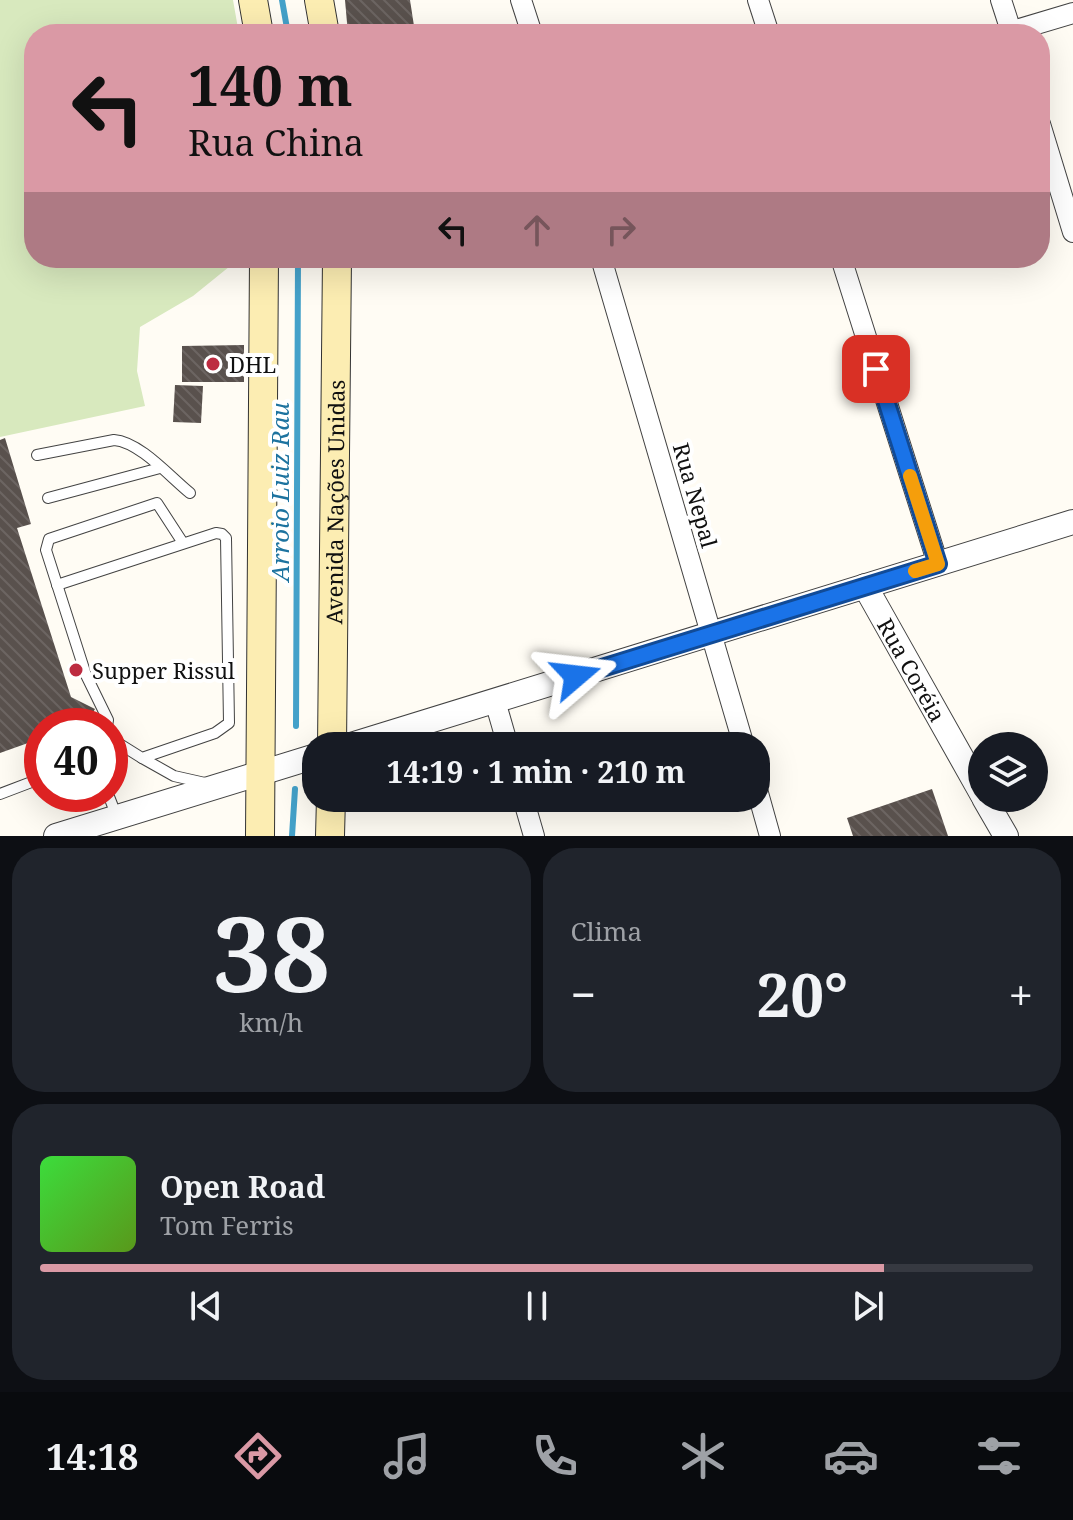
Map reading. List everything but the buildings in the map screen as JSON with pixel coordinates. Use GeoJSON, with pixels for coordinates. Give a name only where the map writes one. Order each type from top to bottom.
{"type":"FeatureCollection","features":[{"type":"Feature","properties":{"kind":"main road"},"geometry":{"type":"LineString","coordinates":[[253,0],[257,24]]}},
{"type":"Feature","properties":{"kind":"main road"},"geometry":{"type":"LineString","coordinates":[[319,0],[323,24]]}},
{"type":"Feature","properties":{"kind":"main road"},"geometry":{"type":"LineString","coordinates":[[260,836],[264,268]]}},
{"type":"Feature","properties":{"kind":"main road","name":"Avenida Nações Unidas"},"geometry":{"type":"LineString","coordinates":[[332,732],[337,268]]}},
{"type":"Feature","properties":{"kind":"main road"},"geometry":{"type":"LineString","coordinates":[[330,836],[331,812]]}},
{"type":"Feature","properties":{"kind":"street"},"geometry":{"type":"LineString","coordinates":[[521,0],[529,24]]}},
{"type":"Feature","properties":{"kind":"street"},"geometry":{"type":"LineString","coordinates":[[758,0],[766,24]]}},
{"type":"Feature","properties":{"kind":"street"},"geometry":{"type":"LineString","coordinates":[[1001,0],[1007,24]]}},
{"type":"Feature","properties":{"kind":"street"},"geometry":{"type":"LineString","coordinates":[[1038,24],[1073,13]]}},
{"type":"Feature","properties":{"kind":"street"},"geometry":{"type":"LineString","coordinates":[[1050,157],[1073,232]]}},
{"type":"Feature","properties":{"kind":"street","name":"Rua Nepal"},"geometry":{"type":"LineString","coordinates":[[604,268],[740,732]]}},
{"type":"Feature","properties":{"kind":"street"},"geometry":{"type":"LineString","coordinates":[[844,268],[938,564]]}},
{"type":"Feature","properties":{"kind":"street"},"geometry":{"type":"LineString","coordinates":[[394,732],[1073,522]]}},
{"type":"Feature","properties":{"kind":"street","name":"Rua Coréia"},"geometry":{"type":"LineString","coordinates":[[865,586],[968,769]]}},
{"type":"Feature","properties":{"kind":"street"},"geometry":{"type":"LineString","coordinates":[[495,701],[504,732]]}},
{"type":"Feature","properties":{"kind":"street"},"geometry":{"type":"LineString","coordinates":[[56,836],[302,760]]}},
{"type":"Feature","properties":{"kind":"street"},"geometry":{"type":"LineString","coordinates":[[527,812],[534,836]]}},
{"type":"Feature","properties":{"kind":"street"},"geometry":{"type":"LineString","coordinates":[[763,812],[770,836]]}},
{"type":"Feature","properties":{"kind":"street","name":"Rua Coréia"},"geometry":{"type":"LineString","coordinates":[[992,812],[1006,836]]}},
{"type":"Feature","properties":{"kind":"lane"},"geometry":{"type":"LineString","coordinates":[[37,455],[114,440],[131,443],[190,493]]}},
{"type":"Feature","properties":{"kind":"lane"},"geometry":{"type":"LineString","coordinates":[[48,498],[160,468]]}},
{"type":"Feature","properties":{"kind":"lane"},"geometry":{"type":"LineString","coordinates":[[102,708],[86,675],[57,585],[46,550],[49,539],[157,503],[183,543]]}},
{"type":"Feature","properties":{"kind":"lane"},"geometry":{"type":"LineString","coordinates":[[57,585],[216,533],[226,538],[229,723],[215,733],[142,758]]}},
{"type":"Feature","properties":{"kind":"lane"},"geometry":{"type":"LineString","coordinates":[[128,749],[174,776],[202,783],[231,782]]}},
{"type":"Feature","properties":{"kind":"lane"},"geometry":{"type":"LineString","coordinates":[[0,794],[24,785]]}},
{"type":"Feature","properties":{"kind":"lane"},"geometry":{"type":"LineString","coordinates":[[115,812],[117,817]]}},
{"type":"Feature","properties":{"kind":"green space"},"geometry":{"type":"Polygon","coordinates":[[[0,0],[233,0],[237,24],[24,24],[24,268],[228,268],[193,296],[140,327],[137,371],[145,406],[0,437],[0,0]]]}},
{"type":"Feature","properties":{"kind":"waterway","name":"Arroio Luiz Rau"},"geometry":{"type":"LineString","coordinates":[[282,0],[286,24]]}},
{"type":"Feature","properties":{"kind":"waterway","name":"Arroio Luiz Rau"},"geometry":{"type":"LineString","coordinates":[[296,726],[298,268]]}},
{"type":"Feature","properties":{"kind":"waterway","name":"Arroio Luiz Rau"},"geometry":{"type":"LineString","coordinates":[[292,836],[295,789]]}},
{"type":"Feature","properties":{"kind":"slow traffic"},"geometry":{"type":"LineString","coordinates":[[910,476],[938,564],[915,571]]}},
{"type":"Feature","properties":{"kind":"place","name":"DHL"},"geometry":{"type":"Point","coordinates":[213,364]}},
{"type":"Feature","properties":{"kind":"place","name":"Supper Rissul"},"geometry":{"type":"Point","coordinates":[76,670]}},
{"type":"Feature","properties":{"kind":"route"},"geometry":{"type":"LineString","coordinates":[[576,676],[938,564],[876,369]]}}]}
